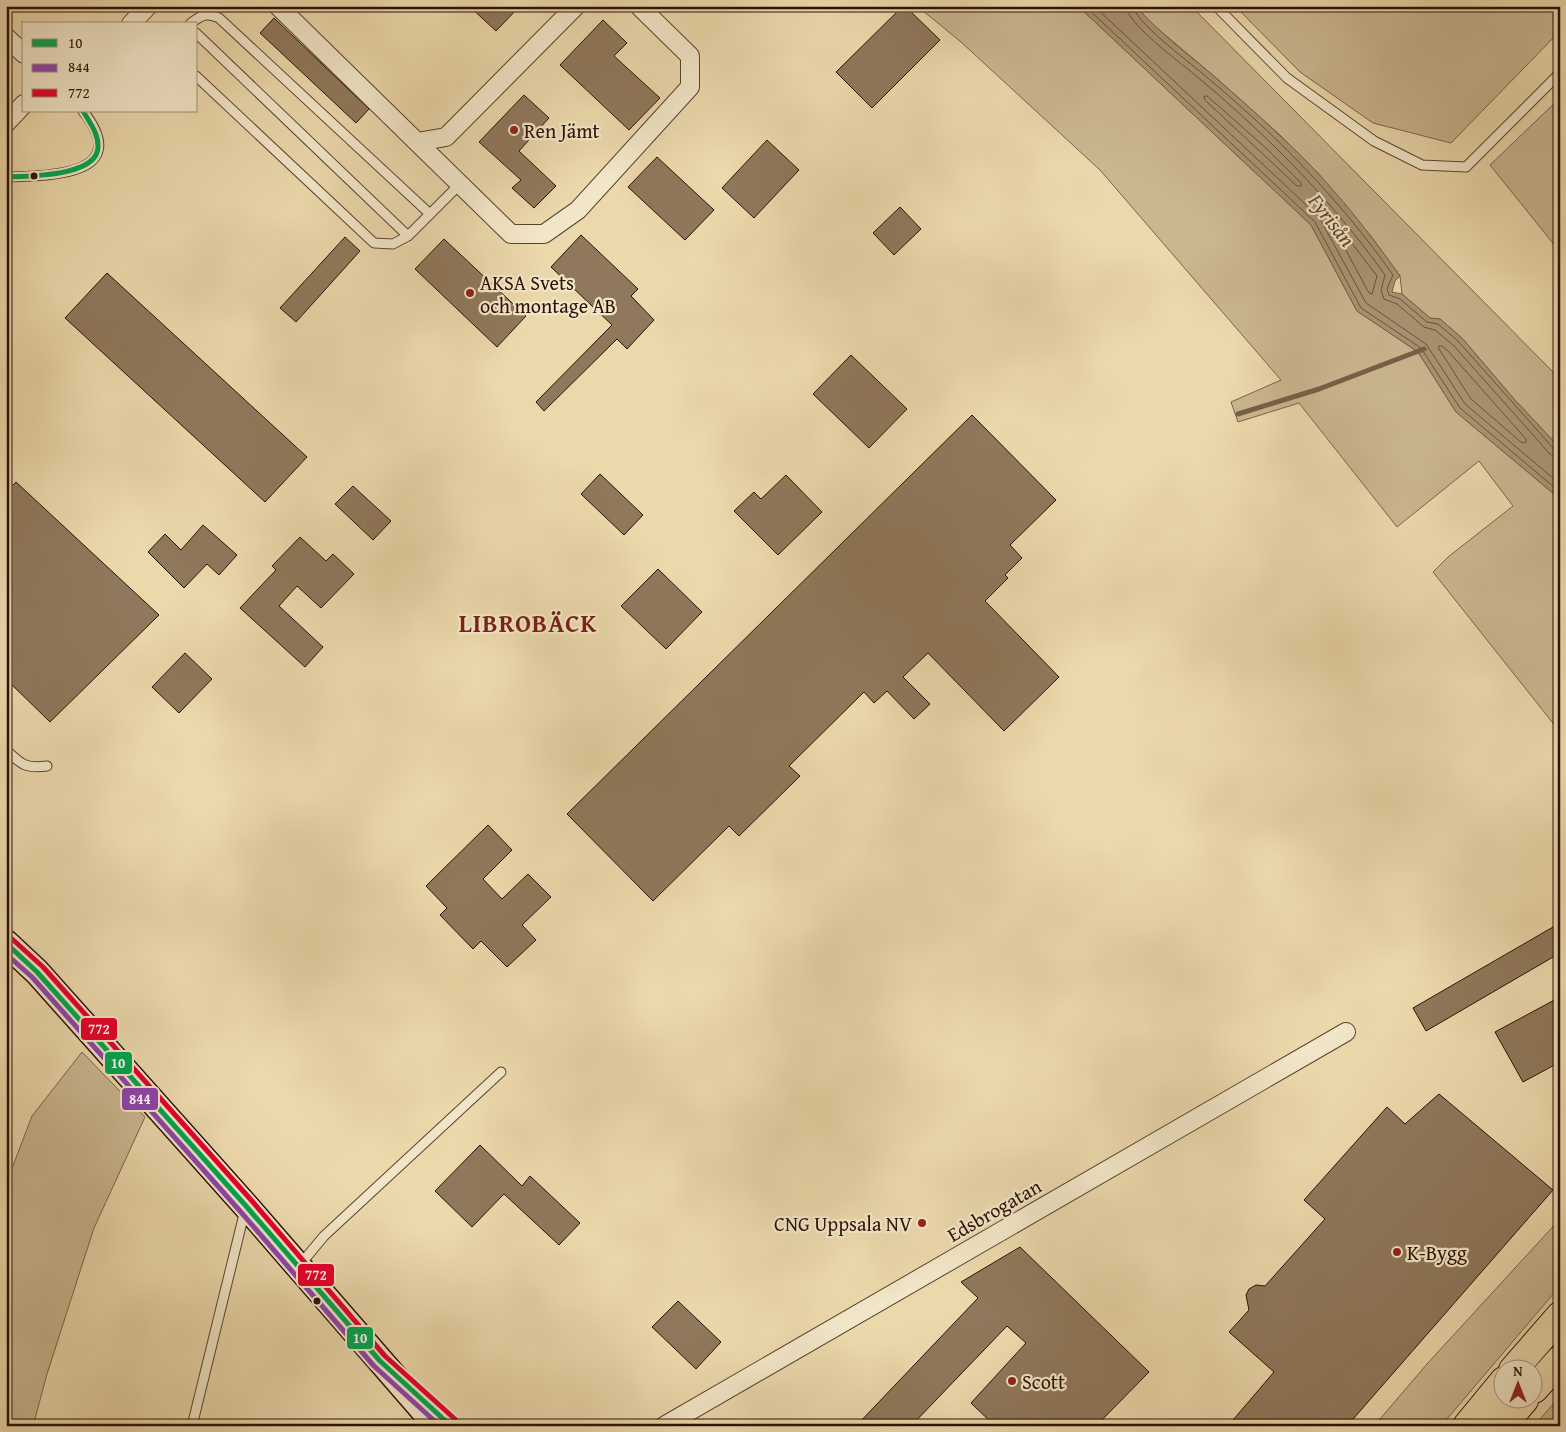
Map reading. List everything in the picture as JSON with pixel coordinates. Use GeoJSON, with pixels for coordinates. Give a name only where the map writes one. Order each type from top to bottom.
{"type":"FeatureCollection","features":[{"type":"Feature","properties":{"kind":"main road"},"geometry":{"type":"LineString","coordinates":[[6,943],[44,979],[299,1266],[437,1426]]}},
{"type":"Feature","properties":{"kind":"main road"},"geometry":{"type":"LineString","coordinates":[[1522,1360],[1560,1316]]}},
{"type":"Feature","properties":{"kind":"main road"},"geometry":{"type":"LineString","coordinates":[[1544,1378],[1560,1360]]}},
{"type":"Feature","properties":{"kind":"main road"},"geometry":{"type":"LineString","coordinates":[[380,1361],[451,1426]]}},
{"type":"Feature","properties":{"kind":"main road"},"geometry":{"type":"LineString","coordinates":[[1467,1426],[1494,1393]]}},
{"type":"Feature","properties":{"kind":"main road"},"geometry":{"type":"LineString","coordinates":[[1502,1426],[1516,1410]]}},
{"type":"Feature","properties":{"kind":"street"},"geometry":{"type":"LineString","coordinates":[[133,22],[148,6]]}},
{"type":"Feature","properties":{"kind":"street"},"geometry":{"type":"LineString","coordinates":[[278,6],[511,234],[544,234],[578,210],[690,87],[690,56],[639,6]]}},
{"type":"Feature","properties":{"kind":"street"},"geometry":{"type":"LineString","coordinates":[[418,142],[446,137],[576,6]]}},
{"type":"Feature","properties":{"kind":"street"},"geometry":{"type":"LineString","coordinates":[[6,38],[22,52]]}},
{"type":"Feature","properties":{"kind":"street"},"geometry":{"type":"LineString","coordinates":[[6,123],[22,106]]}},
{"type":"Feature","properties":{"kind":"street","name":"Edsbrogatan"},"geometry":{"type":"LineString","coordinates":[[664,1426],[1346,1032]]}},
{"type":"Feature","properties":{"kind":"lane"},"geometry":{"type":"LineString","coordinates":[[1216,6],[1287,78],[1374,141],[1422,165],[1466,167],[1560,73]]}},
{"type":"Feature","properties":{"kind":"lane"},"geometry":{"type":"LineString","coordinates":[[192,22],[199,16],[209,14],[219,18],[430,214]]}},
{"type":"Feature","properties":{"kind":"lane"},"geometry":{"type":"LineString","coordinates":[[198,35],[408,236]]}},
{"type":"Feature","properties":{"kind":"lane"},"geometry":{"type":"LineString","coordinates":[[198,78],[374,243],[392,244],[408,236],[460,184]]}},
{"type":"Feature","properties":{"kind":"lane"},"geometry":{"type":"LineString","coordinates":[[6,177],[54,174],[82,168],[94,160],[99,148],[98,134],[85,112]]}},
{"type":"Feature","properties":{"kind":"lane"},"geometry":{"type":"LineString","coordinates":[[6,750],[22,765],[34,768],[46,766]]}},
{"type":"Feature","properties":{"kind":"lane"},"geometry":{"type":"LineString","coordinates":[[299,1266],[324,1236],[500,1072]]}},
{"type":"Feature","properties":{"kind":"lane"},"geometry":{"type":"LineString","coordinates":[[192,1426],[246,1206]]}},
{"type":"Feature","properties":{"kind":"shaded area"},"geometry":{"type":"Polygon","coordinates":[[[917,6],[1078,6],[1311,225],[1357,311],[1418,352],[1456,412],[1560,499],[1560,732],[1433,572],[1448,557],[1513,506],[1479,461],[1397,527],[1299,403],[1238,422],[1231,402],[1281,380],[1100,170],[961,42],[917,6]]]}},
{"type":"Feature","properties":{"kind":"shaded area"},"geometry":{"type":"Polygon","coordinates":[[[1136,6],[1191,6],[1560,379],[1560,448],[1514,399],[1462,338],[1440,319],[1430,318],[1402,294],[1400,276],[1373,239],[1318,173],[1279,134],[1151,23],[1136,6]]]}},
{"type":"Feature","properties":{"kind":"shaded area"},"geometry":{"type":"Polygon","coordinates":[[[1235,6],[1560,6],[1560,31],[1451,143],[1373,123],[1300,72],[1235,6]]]}},
{"type":"Feature","properties":{"kind":"shaded area"},"geometry":{"type":"Polygon","coordinates":[[[1560,98],[1560,252],[1490,165],[1560,98]]]}},
{"type":"Feature","properties":{"kind":"shaded area"},"geometry":{"type":"Polygon","coordinates":[[[82,1052],[145,1117],[94,1228],[47,1374],[33,1426],[6,1426],[6,1184],[32,1116],[82,1052]]]}},
{"type":"Feature","properties":{"kind":"shaded area"},"geometry":{"type":"Polygon","coordinates":[[[1560,1219],[1560,1286],[1497,1360],[1494,1360],[1494,1364],[1441,1426],[1374,1426],[1427,1364],[1560,1219]]]}},
{"type":"Feature","properties":{"kind":"shaded area"},"geometry":{"type":"Polygon","coordinates":[[[1560,1396],[1560,1426],[1534,1426],[1560,1396]]]}},
{"type":"Feature","properties":{"kind":"water","name":"Fyrisån"},"geometry":{"type":"Polygon","coordinates":[[[1078,6],[1136,6],[1162,32],[1243,102],[1311,166],[1358,219],[1400,276],[1395,281],[1392,292],[1402,294],[1430,318],[1440,319],[1462,338],[1514,399],[1560,448],[1560,499],[1456,412],[1418,352],[1357,311],[1311,225],[1078,6]]]}},
{"type":"Feature","properties":{"kind":"building"},"geometry":{"type":"Polygon","coordinates":[[[469,6],[520,6],[496,31],[469,6]]]}},
{"type":"Feature","properties":{"kind":"building"},"geometry":{"type":"Polygon","coordinates":[[[903,6],[940,40],[872,108],[836,72],[903,6]]]}},
{"type":"Feature","properties":{"kind":"building"},"geometry":{"type":"Polygon","coordinates":[[[274,18],[369,109],[356,123],[260,33],[274,18]]]}},
{"type":"Feature","properties":{"kind":"building"},"geometry":{"type":"Polygon","coordinates":[[[603,20],[627,43],[614,56],[660,98],[629,130],[560,65],[603,20]]]}},
{"type":"Feature","properties":{"kind":"building","name":"Ren Jämt"},"geometry":{"type":"Polygon","coordinates":[[[524,95],[549,118],[519,151],[556,186],[534,208],[512,188],[521,180],[479,142],[524,95]]]}},
{"type":"Feature","properties":{"kind":"building"},"geometry":{"type":"Polygon","coordinates":[[[767,140],[799,170],[754,218],[722,188],[767,140]]]}},
{"type":"Feature","properties":{"kind":"building"},"geometry":{"type":"Polygon","coordinates":[[[657,157],[714,210],[685,240],[628,187],[657,157]]]}},
{"type":"Feature","properties":{"kind":"building"},"geometry":{"type":"Polygon","coordinates":[[[900,207],[921,229],[894,255],[873,233],[900,207]]]}},
{"type":"Feature","properties":{"kind":"building"},"geometry":{"type":"Polygon","coordinates":[[[581,235],[638,289],[631,296],[654,320],[627,349],[617,339],[544,411],[536,402],[612,325],[551,267],[581,235]]]}},
{"type":"Feature","properties":{"kind":"building"},"geometry":{"type":"Polygon","coordinates":[[[345,237],[360,251],[296,322],[280,308],[345,237]]]}},
{"type":"Feature","properties":{"kind":"building","name":"AKSA Svets och montage AB"},"geometry":{"type":"Polygon","coordinates":[[[444,239],[526,316],[497,347],[415,269],[444,239]]]}},
{"type":"Feature","properties":{"kind":"building"},"geometry":{"type":"Polygon","coordinates":[[[107,273],[307,457],[265,502],[65,318],[107,273]]]}},
{"type":"Feature","properties":{"kind":"building"},"geometry":{"type":"Polygon","coordinates":[[[851,355],[907,409],[869,448],[813,394],[851,355]]]}},
{"type":"Feature","properties":{"kind":"building"},"geometry":{"type":"Polygon","coordinates":[[[972,415],[1056,500],[1010,545],[1022,558],[1005,575],[1008,578],[985,601],[1059,677],[1004,731],[928,653],[903,677],[930,704],[914,719],[887,691],[874,703],[864,692],[789,766],[800,776],[739,836],[729,826],[653,901],[567,814],[972,415]]]}},
{"type":"Feature","properties":{"kind":"building"},"geometry":{"type":"Polygon","coordinates":[[[600,474],[643,515],[624,535],[581,494],[600,474]]]}},
{"type":"Feature","properties":{"kind":"building"},"geometry":{"type":"Polygon","coordinates":[[[786,475],[822,512],[778,555],[734,511],[754,492],[761,499],[786,475]]]}},
{"type":"Feature","properties":{"kind":"building"},"geometry":{"type":"Polygon","coordinates":[[[16,482],[159,615],[50,722],[6,679],[6,492],[16,482]]]}},
{"type":"Feature","properties":{"kind":"building"},"geometry":{"type":"Polygon","coordinates":[[[353,486],[391,521],[373,540],[335,504],[353,486]]]}},
{"type":"Feature","properties":{"kind":"building"},"geometry":{"type":"Polygon","coordinates":[[[203,525],[237,555],[219,575],[207,564],[184,588],[148,552],[165,534],[181,550],[203,525]]]}},
{"type":"Feature","properties":{"kind":"building"},"geometry":{"type":"Polygon","coordinates":[[[300,537],[326,561],[333,554],[354,574],[321,608],[297,586],[279,606],[323,647],[305,667],[240,608],[276,570],[272,566],[300,537]]]}},
{"type":"Feature","properties":{"kind":"building"},"geometry":{"type":"Polygon","coordinates":[[[658,569],[702,612],[666,649],[621,606],[658,569]]]}},
{"type":"Feature","properties":{"kind":"building"},"geometry":{"type":"Polygon","coordinates":[[[185,653],[212,679],[179,713],[152,687],[185,653]]]}},
{"type":"Feature","properties":{"kind":"building"},"geometry":{"type":"Polygon","coordinates":[[[488,825],[512,850],[483,879],[502,899],[528,874],[551,897],[522,925],[536,940],[507,967],[481,941],[473,949],[440,915],[447,908],[426,886],[488,825]]]}},
{"type":"Feature","properties":{"kind":"building"},"geometry":{"type":"Polygon","coordinates":[[[1560,923],[1560,953],[1426,1031],[1413,1008],[1560,923]]]}},
{"type":"Feature","properties":{"kind":"building"},"geometry":{"type":"Polygon","coordinates":[[[1560,997],[1560,1062],[1523,1082],[1495,1032],[1560,997]]]}},
{"type":"Feature","properties":{"kind":"building","name":"K-Bygg"},"geometry":{"type":"Polygon","coordinates":[[[1439,1094],[1553,1190],[1347,1426],[1240,1426],[1233,1420],[1274,1372],[1229,1332],[1249,1310],[1246,1295],[1249,1289],[1256,1285],[1265,1286],[1325,1219],[1304,1200],[1387,1107],[1405,1124],[1439,1094]]]}},
{"type":"Feature","properties":{"kind":"building"},"geometry":{"type":"Polygon","coordinates":[[[480,1145],[522,1186],[530,1176],[580,1223],[559,1245],[504,1194],[472,1227],[435,1191],[480,1145]]]}},
{"type":"Feature","properties":{"kind":"building"},"geometry":{"type":"Polygon","coordinates":[[[1020,1247],[1149,1372],[1096,1426],[995,1426],[971,1403],[1026,1343],[1007,1326],[911,1426],[856,1426],[978,1298],[961,1282],[1020,1247]]]}},
{"type":"Feature","properties":{"kind":"building"},"geometry":{"type":"Polygon","coordinates":[[[678,1301],[721,1342],[696,1369],[652,1327],[678,1301]]]}},
{"type":"Feature","properties":{"kind":"waterway"},"geometry":{"type":"LineString","coordinates":[[1238,414],[1319,389],[1424,349]]}},
{"type":"Feature","properties":{"kind":"transit line","name":"10"},"geometry":{"type":"LineString","coordinates":[[6,177],[60,173],[87,164],[95,156],[98,141],[84,112]]}},
{"type":"Feature","properties":{"kind":"transit line","name":"772"},"geometry":{"type":"LineString","coordinates":[[11,938],[43,967],[252,1201],[385,1356],[456,1420]]}},
{"type":"Feature","properties":{"kind":"transit line","name":"10"},"geometry":{"type":"LineString","coordinates":[[6,943],[37,972],[246,1206],[380,1361],[451,1426]]}},
{"type":"Feature","properties":{"kind":"transit line","name":"844"},"geometry":{"type":"LineString","coordinates":[[6,954],[32,977],[240,1211],[374,1366],[440,1426]]}},
{"type":"Feature","properties":{"kind":"place","name":"Ren Jämt"},"geometry":{"type":"Point","coordinates":[514,130]}},
{"type":"Feature","properties":{"kind":"place","name":"AKSA Svets och montage AB"},"geometry":{"type":"Point","coordinates":[470,293]}},
{"type":"Feature","properties":{"kind":"place","name":"CNG Uppsala NV"},"geometry":{"type":"Point","coordinates":[922,1223]}},
{"type":"Feature","properties":{"kind":"place","name":"K-Bygg"},"geometry":{"type":"Point","coordinates":[1397,1252]}},
{"type":"Feature","properties":{"kind":"place","name":"Scott"},"geometry":{"type":"Point","coordinates":[1012,1381]}},
{"type":"Feature","properties":{"kind":"district","name":"LIBROBÄCK"},"geometry":{"type":"Point","coordinates":[528,623]}}]}
